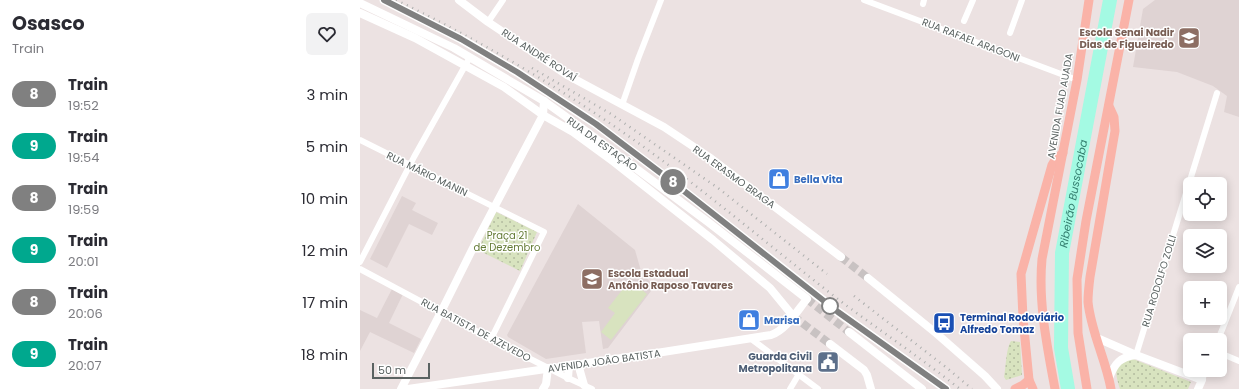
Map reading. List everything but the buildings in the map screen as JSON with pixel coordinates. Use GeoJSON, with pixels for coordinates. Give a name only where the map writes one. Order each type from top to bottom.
{"type":"FeatureCollection","features":[{"type":"Feature","properties":{"kind":"main road","name":"RUA ANDRÉ ROVAÍ"},"geometry":{"type":"LineString","coordinates":[[459,0],[488,22],[567,75],[622,105]]}},
{"type":"Feature","properties":{"kind":"main road","name":"AVENIDA FUAD AUADA"},"geometry":{"type":"LineString","coordinates":[[1056,389],[1046,340],[1041,285],[1042,259],[1077,80],[1089,0]]}},
{"type":"Feature","properties":{"kind":"main road"},"geometry":{"type":"LineString","coordinates":[[1087,389],[1078,333],[1076,296],[1079,262],[1129,0]]}},
{"type":"Feature","properties":{"kind":"main road","name":"RUA DA ESTAÇÃO"},"geometry":{"type":"LineString","coordinates":[[360,3],[428,35],[470,57],[544,101],[696,214],[807,300]]}},
{"type":"Feature","properties":{"kind":"main road","name":"RUA DA ESTAÇÃO"},"geometry":{"type":"LineString","coordinates":[[360,13],[415,38],[504,87],[543,115],[572,132],[614,162],[713,240],[770,288],[793,316]]}},
{"type":"Feature","properties":{"kind":"main road"},"geometry":{"type":"LineString","coordinates":[[400,389],[543,115],[544,101]]}},
{"type":"Feature","properties":{"kind":"main road","name":"RUA ERASMO BRAGA"},"geometry":{"type":"LineString","coordinates":[[622,105],[664,126],[709,157],[841,257]]}},
{"type":"Feature","properties":{"kind":"main road"},"geometry":{"type":"LineString","coordinates":[[1109,106],[1114,117],[1115,131],[1090,277],[1088,301],[1090,316],[1109,378],[1110,389]]}},
{"type":"Feature","properties":{"kind":"main road"},"geometry":{"type":"LineString","coordinates":[[1033,389],[1029,380],[1023,318],[1021,274],[1052,165],[1063,153]]}},
{"type":"Feature","properties":{"kind":"main road"},"geometry":{"type":"LineString","coordinates":[[868,278],[937,334],[985,376],[996,389]]}},
{"type":"Feature","properties":{"kind":"main road","name":"AVENIDA JOÃO BATISTA"},"geometry":{"type":"LineString","coordinates":[[408,389],[663,352],[776,333],[807,300]]}},
{"type":"Feature","properties":{"kind":"main road"},"geometry":{"type":"LineString","coordinates":[[849,332],[922,389]]}},
{"type":"Feature","properties":{"kind":"main road"},"geometry":{"type":"LineString","coordinates":[[1097,338],[1136,355],[1202,380],[1198,389]]}},
{"type":"Feature","properties":{"kind":"main road"},"geometry":{"type":"LineString","coordinates":[[830,344],[864,370],[868,375],[871,389]]}},
{"type":"Feature","properties":{"kind":"main road"},"geometry":{"type":"LineString","coordinates":[[1109,378],[1113,367],[1118,362],[1126,357],[1136,355]]}},
{"type":"Feature","properties":{"kind":"main road"},"geometry":{"type":"LineString","coordinates":[[568,378],[573,365]]}},
{"type":"Feature","properties":{"kind":"main road"},"geometry":{"type":"LineString","coordinates":[[573,365],[584,385]]}},
{"type":"Feature","properties":{"kind":"main road"},"geometry":{"type":"LineString","coordinates":[[543,389],[546,384],[548,368]]}},
{"type":"Feature","properties":{"kind":"main road"},"geometry":{"type":"LineString","coordinates":[[1015,389],[1029,380]]}},
{"type":"Feature","properties":{"kind":"street"},"geometry":{"type":"LineString","coordinates":[[488,22],[504,0]]}},
{"type":"Feature","properties":{"kind":"street"},"geometry":{"type":"LineString","coordinates":[[622,105],[661,0]]}},
{"type":"Feature","properties":{"kind":"street","name":"RUA RAFAEL ARAGONI"},"geometry":{"type":"LineString","coordinates":[[864,0],[1077,80]]}},
{"type":"Feature","properties":{"kind":"street"},"geometry":{"type":"LineString","coordinates":[[964,21],[973,0]]}},
{"type":"Feature","properties":{"kind":"street"},"geometry":{"type":"LineString","coordinates":[[1010,33],[1022,0]]}},
{"type":"Feature","properties":{"kind":"street"},"geometry":{"type":"LineString","coordinates":[[360,262],[410,166],[470,57]]}},
{"type":"Feature","properties":{"kind":"street","name":"RUA RODOLFO ZOLLI"},"geometry":{"type":"LineString","coordinates":[[1136,355],[1217,92]]}},
{"type":"Feature","properties":{"kind":"street","name":"RUA MÁRIO MANIN"},"geometry":{"type":"LineString","coordinates":[[360,140],[410,166],[495,206]]}},
{"type":"Feature","properties":{"kind":"street"},"geometry":{"type":"LineString","coordinates":[[492,339],[544,232],[495,206]]}},
{"type":"Feature","properties":{"kind":"street","name":"RUA BATISTA DE AZEVEDO"},"geometry":{"type":"LineString","coordinates":[[360,269],[548,368],[592,389]]}},
{"type":"Feature","properties":{"kind":"street"},"geometry":{"type":"LineString","coordinates":[[1221,333],[1239,287]]}},
{"type":"Feature","properties":{"kind":"street"},"geometry":{"type":"LineString","coordinates":[[750,338],[818,389]]}},
{"type":"Feature","properties":{"kind":"street"},"geometry":{"type":"LineString","coordinates":[[1227,356],[1239,361]]}},
{"type":"Feature","properties":{"kind":"street"},"geometry":{"type":"LineString","coordinates":[[790,389],[798,374]]}},
{"type":"Feature","properties":{"kind":"shaded area","name":"Escola Senai Nadir Dias de Figueiredo"},"geometry":{"type":"Polygon","coordinates":[[[1155,0],[1239,0],[1239,117],[1224,112],[1227,96],[1213,86],[1177,72],[1133,67],[1143,9],[1155,0]]]}},
{"type":"Feature","properties":{"kind":"shaded area"},"geometry":{"type":"Polygon","coordinates":[[[402,196],[416,203],[412,210],[438,223],[432,235],[409,224],[387,268],[370,259],[402,196]]]}},
{"type":"Feature","properties":{"kind":"shaded area","name":"Escola Estadual Antônio Raposo Tavares"},"geometry":{"type":"Polygon","coordinates":[[[578,204],[635,250],[641,271],[654,287],[608,348],[603,349],[599,321],[582,322],[586,353],[546,359],[507,335],[578,204]]]}},
{"type":"Feature","properties":{"kind":"shaded area"},"geometry":{"type":"Polygon","coordinates":[[[392,289],[403,294],[389,323],[421,339],[414,353],[370,332],[360,351],[360,310],[377,318],[392,289]]]}},
{"type":"Feature","properties":{"kind":"green space","name":"Praça 21 de Dezembro"},"geometry":{"type":"Polygon","coordinates":[[[496,212],[537,232],[520,271],[478,250],[496,212]]]}},
{"type":"Feature","properties":{"kind":"green space"},"geometry":{"type":"Polygon","coordinates":[[[630,280],[647,294],[611,340],[601,332],[615,313],[608,308],[630,280]]]}},
{"type":"Feature","properties":{"kind":"green space"},"geometry":{"type":"Polygon","coordinates":[[[1011,341],[1020,342],[1022,375],[1006,380],[1004,377],[1006,358],[1011,341]]]}},
{"type":"Feature","properties":{"kind":"green space"},"geometry":{"type":"Polygon","coordinates":[[[1133,359],[1191,382],[1188,389],[1120,389],[1116,373],[1118,366],[1121,363],[1133,359]]]}},
{"type":"Feature","properties":{"kind":"waterway","name":"Ribeirão Bussocaba"},"geometry":{"type":"LineString","coordinates":[[1068,389],[1061,348],[1062,253],[1110,0]]}},
{"type":"Feature","properties":{"kind":"tunnel"},"geometry":{"type":"LineString","coordinates":[[841,257],[868,278]]}},
{"type":"Feature","properties":{"kind":"tunnel"},"geometry":{"type":"LineString","coordinates":[[807,299],[849,332]]}},
{"type":"Feature","properties":{"kind":"tunnel"},"geometry":{"type":"LineString","coordinates":[[793,316],[830,344]]}},
{"type":"Feature","properties":{"kind":"railway"},"geometry":{"type":"LineString","coordinates":[[384,0],[402,9]]}},
{"type":"Feature","properties":{"kind":"railway"},"geometry":{"type":"LineString","coordinates":[[396,0],[458,31],[518,65],[606,120],[687,179],[843,303],[960,389]]}},
{"type":"Feature","properties":{"kind":"railway"},"geometry":{"type":"LineString","coordinates":[[532,68],[611,114],[718,188],[827,274]]}},
{"type":"Feature","properties":{"kind":"railway"},"geometry":{"type":"LineString","coordinates":[[528,79],[596,124],[838,312],[946,389]]}},
{"type":"Feature","properties":{"kind":"railway"},"geometry":{"type":"LineString","coordinates":[[854,296],[972,389]]}},
{"type":"Feature","properties":{"kind":"train","name":"8"},"geometry":{"type":"LineString","coordinates":[[384,0],[461,39],[517,72],[596,124],[838,312],[946,389]]}},
{"type":"Feature","properties":{"kind":"place","name":"Escola Senai Nadir Dias de Figueiredo"},"geometry":{"type":"Point","coordinates":[1189,38]}},
{"type":"Feature","properties":{"kind":"place","name":"Bella Vita"},"geometry":{"type":"Point","coordinates":[779,179]}},
{"type":"Feature","properties":{"kind":"place","name":"Escola Estadual Antônio Raposo Tavares"},"geometry":{"type":"Point","coordinates":[592,279]}},
{"type":"Feature","properties":{"kind":"place","name":"Marisa"},"geometry":{"type":"Point","coordinates":[749,320]}},
{"type":"Feature","properties":{"kind":"place","name":"Terminal Rodoviário Alfredo Tomaz"},"geometry":{"type":"Point","coordinates":[944,323]}},
{"type":"Feature","properties":{"kind":"place","name":"Guarda Civil Metropolitana"},"geometry":{"type":"Point","coordinates":[828,362]}}]}
